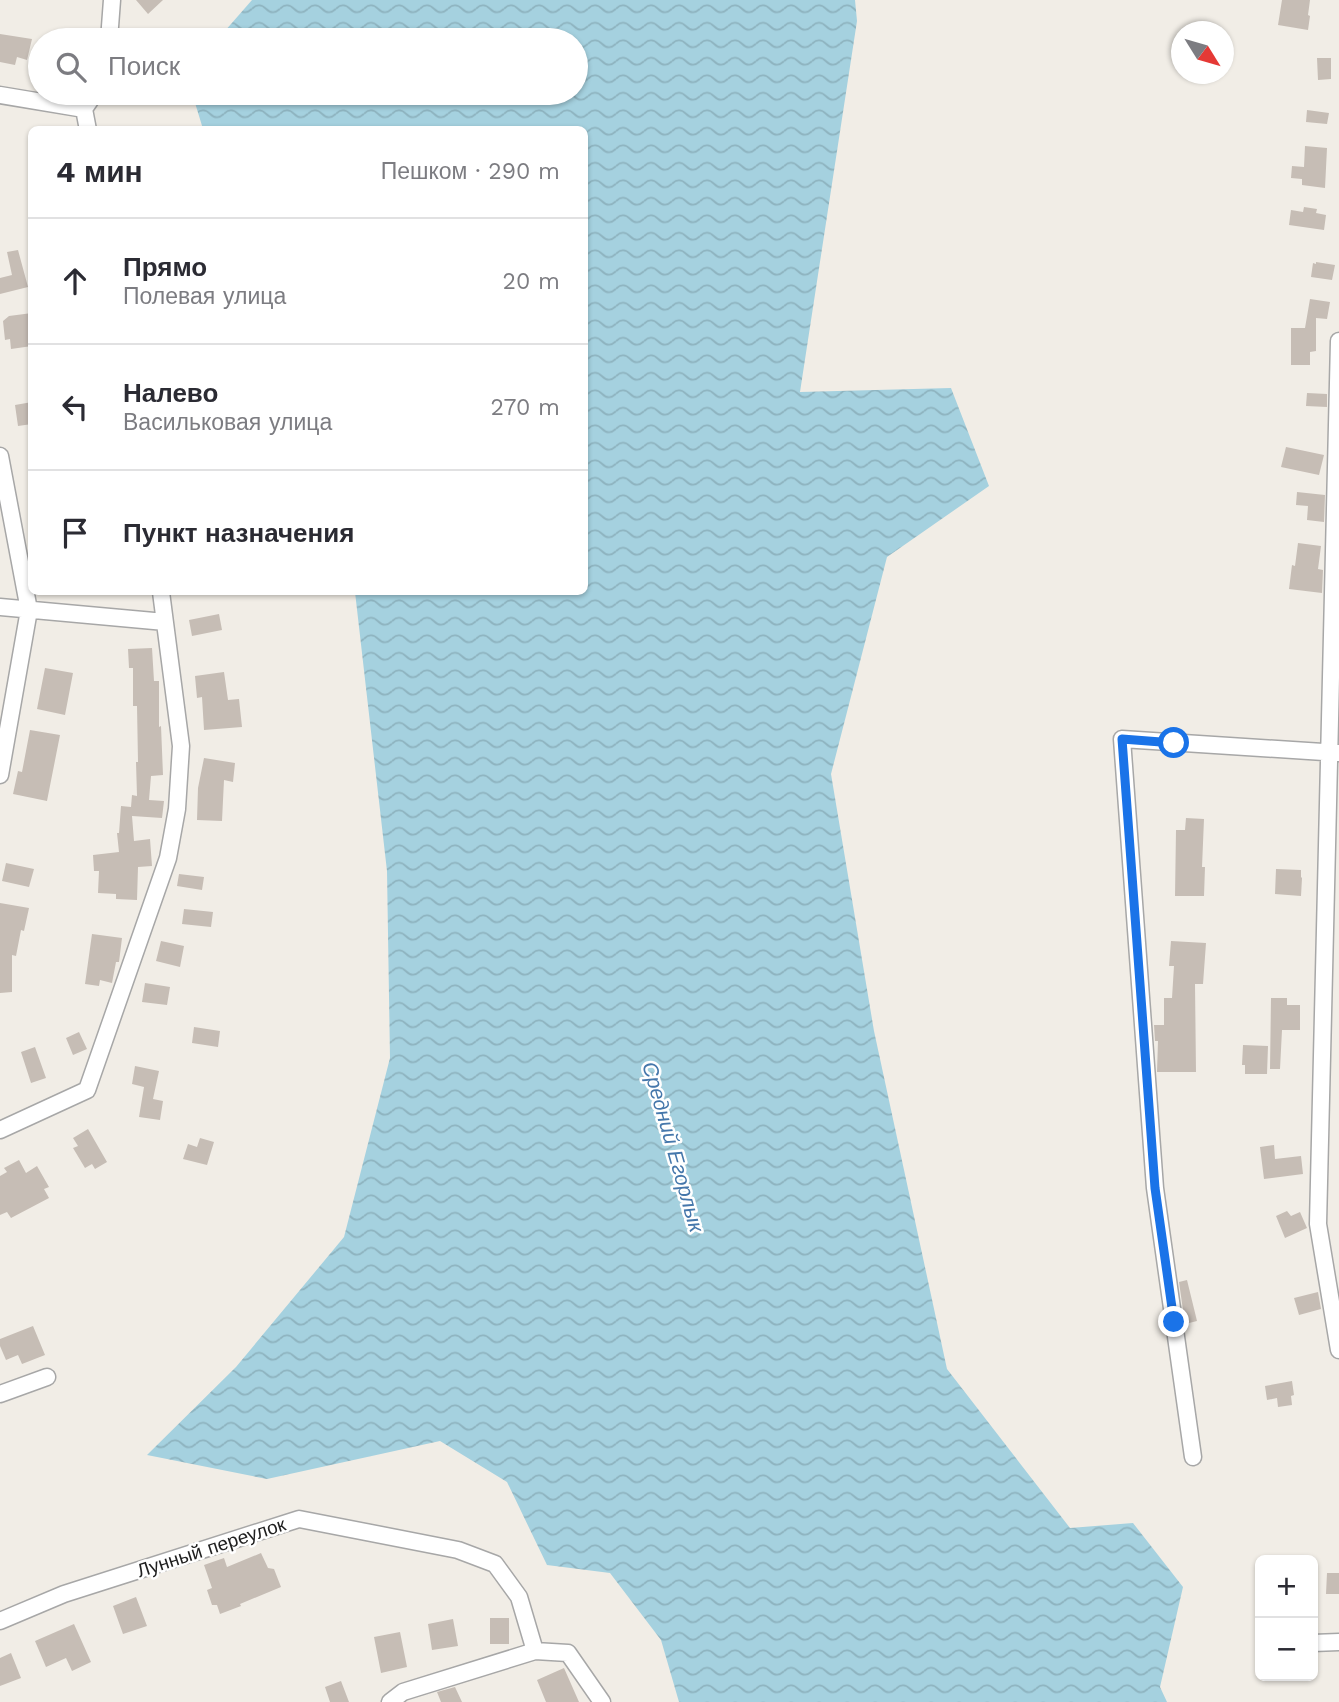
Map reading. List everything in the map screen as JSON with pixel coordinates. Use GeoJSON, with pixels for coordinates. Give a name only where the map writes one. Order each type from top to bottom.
{"type":"FeatureCollection","features":[{"type":"Feature","properties":{"kind":"street"},"geometry":{"type":"LineString","coordinates":[[110,28],[112,0]]}},
{"type":"Feature","properties":{"kind":"street"},"geometry":{"type":"LineString","coordinates":[[0,95],[28,100]]}},
{"type":"Feature","properties":{"kind":"street"},"geometry":{"type":"LineString","coordinates":[[61,105],[85,109]]}},
{"type":"Feature","properties":{"kind":"street"},"geometry":{"type":"LineString","coordinates":[[87,126],[85,109],[88,105]]}},
{"type":"Feature","properties":{"kind":"street"},"geometry":{"type":"LineString","coordinates":[[1339,341],[1334,753],[1318,1224],[1339,1350]]}},
{"type":"Feature","properties":{"kind":"street"},"geometry":{"type":"LineString","coordinates":[[0,456],[29,610],[0,775]]}},
{"type":"Feature","properties":{"kind":"street"},"geometry":{"type":"LineString","coordinates":[[0,1130],[87,1090],[168,858],[177,809],[181,746],[161,595]]}},
{"type":"Feature","properties":{"kind":"street"},"geometry":{"type":"LineString","coordinates":[[0,607],[165,622]]}},
{"type":"Feature","properties":{"kind":"street"},"geometry":{"type":"LineString","coordinates":[[1193,1457],[1155,1188],[1122,739],[1334,753]]}},
{"type":"Feature","properties":{"kind":"street"},"geometry":{"type":"LineString","coordinates":[[0,1394],[47,1377]]}},
{"type":"Feature","properties":{"kind":"street","name":"Лунный переулок"},"geometry":{"type":"LineString","coordinates":[[0,1621],[64,1594],[299,1519],[458,1550],[495,1564],[519,1597],[535,1651]]}},
{"type":"Feature","properties":{"kind":"street"},"geometry":{"type":"LineString","coordinates":[[1318,1643],[1339,1642]]}},
{"type":"Feature","properties":{"kind":"street"},"geometry":{"type":"LineString","coordinates":[[390,1702],[403,1692],[535,1651],[568,1653],[602,1702]]}},
{"type":"Feature","properties":{"kind":"water","name":"Средний Егорлык"},"geometry":{"type":"Polygon","coordinates":[[[252,0],[855,0],[857,21],[800,392],[951,388],[989,486],[887,557],[831,774],[874,1031],[947,1369],[1070,1528],[1133,1523],[1183,1587],[1160,1687],[1167,1702],[679,1702],[661,1640],[610,1573],[547,1565],[507,1482],[440,1441],[267,1479],[147,1455],[236,1367],[344,1237],[390,1058],[387,871],[355,595],[588,595],[588,126],[202,126],[196,105],[588,105],[588,28],[228,28],[252,0]]]}},
{"type":"Feature","properties":{"kind":"building"},"geometry":{"type":"Polygon","coordinates":[[[136,0],[163,0],[148,14],[136,0]]]}},
{"type":"Feature","properties":{"kind":"building"},"geometry":{"type":"Polygon","coordinates":[[[1282,0],[1310,0],[1308,30],[1278,25],[1282,0]]]}},
{"type":"Feature","properties":{"kind":"building"},"geometry":{"type":"Polygon","coordinates":[[[0,34],[28,38],[27,60],[17,57],[15,65],[0,62],[0,34]]]}},
{"type":"Feature","properties":{"kind":"building"},"geometry":{"type":"Polygon","coordinates":[[[1317,58],[1331,58],[1331,79],[1318,80],[1317,58]]]}},
{"type":"Feature","properties":{"kind":"building"},"geometry":{"type":"Polygon","coordinates":[[[1307,110],[1329,113],[1327,124],[1306,122],[1307,110]]]}},
{"type":"Feature","properties":{"kind":"building"},"geometry":{"type":"Polygon","coordinates":[[[1305,146],[1327,148],[1325,188],[1302,185],[1302,179],[1291,178],[1292,166],[1304,167],[1305,146]]]}},
{"type":"Feature","properties":{"kind":"building"},"geometry":{"type":"Polygon","coordinates":[[[1304,207],[1317,209],[1316,213],[1326,215],[1324,230],[1289,225],[1291,210],[1303,212],[1304,207]]]}},
{"type":"Feature","properties":{"kind":"building"},"geometry":{"type":"Polygon","coordinates":[[[18,250],[28,287],[0,294],[0,278],[12,275],[7,252],[18,250]]]}},
{"type":"Feature","properties":{"kind":"building"},"geometry":{"type":"Polygon","coordinates":[[[1313,263],[1335,265],[1332,280],[1311,277],[1313,263]]]}},
{"type":"Feature","properties":{"kind":"building"},"geometry":{"type":"Polygon","coordinates":[[[1310,299],[1330,302],[1327,319],[1316,318],[1316,351],[1310,352],[1310,365],[1291,365],[1291,328],[1305,328],[1310,299]]]}},
{"type":"Feature","properties":{"kind":"building"},"geometry":{"type":"Polygon","coordinates":[[[28,314],[28,347],[11,349],[10,339],[5,340],[3,321],[9,316],[28,314]]]}},
{"type":"Feature","properties":{"kind":"building"},"geometry":{"type":"Polygon","coordinates":[[[1307,393],[1327,394],[1327,407],[1306,406],[1307,393]]]}},
{"type":"Feature","properties":{"kind":"building"},"geometry":{"type":"Polygon","coordinates":[[[28,403],[28,425],[18,426],[15,405],[28,403]]]}},
{"type":"Feature","properties":{"kind":"building"},"geometry":{"type":"Polygon","coordinates":[[[1286,447],[1324,455],[1319,475],[1281,467],[1286,447]]]}},
{"type":"Feature","properties":{"kind":"building"},"geometry":{"type":"Polygon","coordinates":[[[1297,492],[1325,495],[1324,522],[1307,520],[1308,506],[1296,505],[1297,492]]]}},
{"type":"Feature","properties":{"kind":"building"},"geometry":{"type":"Polygon","coordinates":[[[1298,543],[1321,546],[1318,569],[1323,570],[1322,593],[1289,589],[1298,543]]]}},
{"type":"Feature","properties":{"kind":"building"},"geometry":{"type":"Polygon","coordinates":[[[219,614],[222,630],[192,636],[189,620],[219,614]]]}},
{"type":"Feature","properties":{"kind":"building"},"geometry":{"type":"Polygon","coordinates":[[[152,648],[154,681],[159,681],[163,775],[151,776],[149,800],[164,801],[162,818],[132,816],[134,841],[150,839],[152,866],[138,867],[137,900],[116,899],[116,894],[98,893],[99,871],[94,871],[93,855],[119,852],[117,833],[121,806],[131,807],[132,795],[137,796],[137,706],[133,706],[133,668],[129,668],[128,649],[152,648]]]}},
{"type":"Feature","properties":{"kind":"building"},"geometry":{"type":"Polygon","coordinates":[[[45,668],[73,673],[65,715],[37,709],[45,668]]]}},
{"type":"Feature","properties":{"kind":"building"},"geometry":{"type":"Polygon","coordinates":[[[224,672],[228,700],[239,699],[242,727],[204,730],[202,697],[197,698],[195,676],[224,672]]]}},
{"type":"Feature","properties":{"kind":"building"},"geometry":{"type":"Polygon","coordinates":[[[30,730],[60,735],[47,801],[13,794],[18,771],[22,772],[30,730]]]}},
{"type":"Feature","properties":{"kind":"building"},"geometry":{"type":"Polygon","coordinates":[[[204,758],[235,763],[233,782],[224,780],[222,821],[197,820],[198,788],[204,758]]]}},
{"type":"Feature","properties":{"kind":"building"},"geometry":{"type":"Polygon","coordinates":[[[1186,818],[1204,819],[1204,896],[1175,896],[1176,830],[1185,830],[1186,818]]]}},
{"type":"Feature","properties":{"kind":"building"},"geometry":{"type":"Polygon","coordinates":[[[6,863],[34,869],[29,887],[2,881],[6,863]]]}},
{"type":"Feature","properties":{"kind":"building"},"geometry":{"type":"Polygon","coordinates":[[[1276,869],[1301,870],[1301,896],[1275,894],[1276,869]]]}},
{"type":"Feature","properties":{"kind":"building"},"geometry":{"type":"Polygon","coordinates":[[[179,874],[204,877],[202,890],[177,886],[179,874]]]}},
{"type":"Feature","properties":{"kind":"building"},"geometry":{"type":"Polygon","coordinates":[[[0,903],[29,908],[16,956],[12,955],[12,992],[0,993],[0,903]]]}},
{"type":"Feature","properties":{"kind":"building"},"geometry":{"type":"Polygon","coordinates":[[[184,909],[213,912],[211,927],[182,924],[184,909]]]}},
{"type":"Feature","properties":{"kind":"building"},"geometry":{"type":"Polygon","coordinates":[[[92,934],[122,938],[119,962],[116,962],[112,983],[100,980],[99,986],[85,984],[92,934]]]}},
{"type":"Feature","properties":{"kind":"building"},"geometry":{"type":"Polygon","coordinates":[[[161,941],[184,946],[180,967],[156,961],[161,941]]]}},
{"type":"Feature","properties":{"kind":"building"},"geometry":{"type":"Polygon","coordinates":[[[1171,941],[1206,943],[1203,984],[1195,984],[1196,1072],[1157,1072],[1158,1041],[1155,1041],[1154,1025],[1164,1025],[1164,998],[1172,998],[1174,966],[1169,966],[1171,941]]]}},
{"type":"Feature","properties":{"kind":"building"},"geometry":{"type":"Polygon","coordinates":[[[145,983],[170,987],[167,1005],[142,1002],[145,983]]]}},
{"type":"Feature","properties":{"kind":"building"},"geometry":{"type":"Polygon","coordinates":[[[1271,998],[1287,998],[1287,1005],[1300,1005],[1300,1030],[1282,1030],[1280,1069],[1270,1069],[1271,998]]]}},
{"type":"Feature","properties":{"kind":"building"},"geometry":{"type":"Polygon","coordinates":[[[194,1027],[220,1031],[218,1047],[192,1043],[194,1027]]]}},
{"type":"Feature","properties":{"kind":"building"},"geometry":{"type":"Polygon","coordinates":[[[79,1032],[87,1049],[73,1055],[66,1038],[79,1032]]]}},
{"type":"Feature","properties":{"kind":"building"},"geometry":{"type":"Polygon","coordinates":[[[1243,1045],[1268,1046],[1267,1074],[1245,1074],[1245,1065],[1242,1065],[1243,1045]]]}},
{"type":"Feature","properties":{"kind":"building"},"geometry":{"type":"Polygon","coordinates":[[[35,1047],[46,1078],[31,1083],[21,1052],[35,1047]]]}},
{"type":"Feature","properties":{"kind":"building"},"geometry":{"type":"Polygon","coordinates":[[[135,1066],[159,1071],[153,1099],[163,1101],[160,1120],[139,1117],[144,1087],[132,1084],[135,1066]]]}},
{"type":"Feature","properties":{"kind":"building"},"geometry":{"type":"Polygon","coordinates":[[[88,1129],[107,1162],[95,1169],[92,1164],[85,1168],[73,1148],[78,1146],[73,1138],[88,1129]]]}},
{"type":"Feature","properties":{"kind":"building"},"geometry":{"type":"Polygon","coordinates":[[[200,1138],[214,1142],[207,1165],[183,1159],[188,1144],[197,1147],[200,1138]]]}},
{"type":"Feature","properties":{"kind":"building"},"geometry":{"type":"Polygon","coordinates":[[[1274,1145],[1275,1159],[1301,1156],[1303,1174],[1264,1179],[1260,1147],[1274,1145]]]}},
{"type":"Feature","properties":{"kind":"building"},"geometry":{"type":"Polygon","coordinates":[[[19,1160],[26,1173],[37,1166],[49,1187],[44,1189],[49,1198],[11,1218],[7,1212],[0,1215],[0,1176],[7,1172],[4,1168],[19,1160]]]}},
{"type":"Feature","properties":{"kind":"building"},"geometry":{"type":"Polygon","coordinates":[[[1287,1211],[1291,1216],[1300,1212],[1307,1228],[1285,1238],[1276,1216],[1287,1211]]]}},
{"type":"Feature","properties":{"kind":"building"},"geometry":{"type":"Polygon","coordinates":[[[1187,1280],[1197,1321],[1185,1324],[1179,1282],[1187,1280]]]}},
{"type":"Feature","properties":{"kind":"building"},"geometry":{"type":"Polygon","coordinates":[[[1318,1292],[1321,1309],[1299,1315],[1294,1298],[1318,1292]]]}},
{"type":"Feature","properties":{"kind":"building"},"geometry":{"type":"Polygon","coordinates":[[[33,1326],[45,1355],[22,1364],[18,1355],[6,1360],[0,1339],[33,1326]]]}},
{"type":"Feature","properties":{"kind":"building"},"geometry":{"type":"Polygon","coordinates":[[[1292,1381],[1292,1405],[1278,1407],[1277,1398],[1267,1400],[1265,1386],[1292,1381]]]}},
{"type":"Feature","properties":{"kind":"building"},"geometry":{"type":"Polygon","coordinates":[[[261,1553],[268,1568],[274,1569],[281,1587],[220,1614],[217,1605],[212,1605],[207,1590],[212,1588],[204,1565],[224,1558],[227,1567],[261,1553]]]}},
{"type":"Feature","properties":{"kind":"building"},"geometry":{"type":"Polygon","coordinates":[[[1327,1573],[1339,1573],[1339,1594],[1326,1594],[1327,1573]]]}},
{"type":"Feature","properties":{"kind":"building"},"geometry":{"type":"Polygon","coordinates":[[[136,1597],[147,1626],[123,1634],[113,1606],[136,1597]]]}},
{"type":"Feature","properties":{"kind":"building"},"geometry":{"type":"Polygon","coordinates":[[[490,1618],[509,1618],[509,1644],[490,1644],[490,1618]]]}},
{"type":"Feature","properties":{"kind":"building"},"geometry":{"type":"Polygon","coordinates":[[[453,1619],[458,1646],[432,1650],[428,1624],[453,1619]]]}},
{"type":"Feature","properties":{"kind":"building"},"geometry":{"type":"Polygon","coordinates":[[[74,1624],[91,1662],[72,1671],[66,1658],[46,1667],[35,1641],[74,1624]]]}},
{"type":"Feature","properties":{"kind":"building"},"geometry":{"type":"Polygon","coordinates":[[[400,1632],[407,1667],[381,1673],[374,1637],[400,1632]]]}},
{"type":"Feature","properties":{"kind":"building"},"geometry":{"type":"Polygon","coordinates":[[[11,1653],[21,1678],[0,1686],[0,1658],[11,1653]]]}},
{"type":"Feature","properties":{"kind":"building"},"geometry":{"type":"Polygon","coordinates":[[[564,1668],[579,1702],[546,1702],[537,1680],[564,1668]]]}},
{"type":"Feature","properties":{"kind":"building"},"geometry":{"type":"Polygon","coordinates":[[[341,1681],[349,1702],[330,1702],[325,1687],[341,1681]]]}},
{"type":"Feature","properties":{"kind":"building"},"geometry":{"type":"Polygon","coordinates":[[[455,1687],[462,1702],[441,1702],[437,1692],[455,1687]]]}},
{"type":"Feature","properties":{"kind":"route"},"geometry":{"type":"LineString","coordinates":[[1174,743],[1122,739],[1155,1188],[1174,1322]]}}]}
